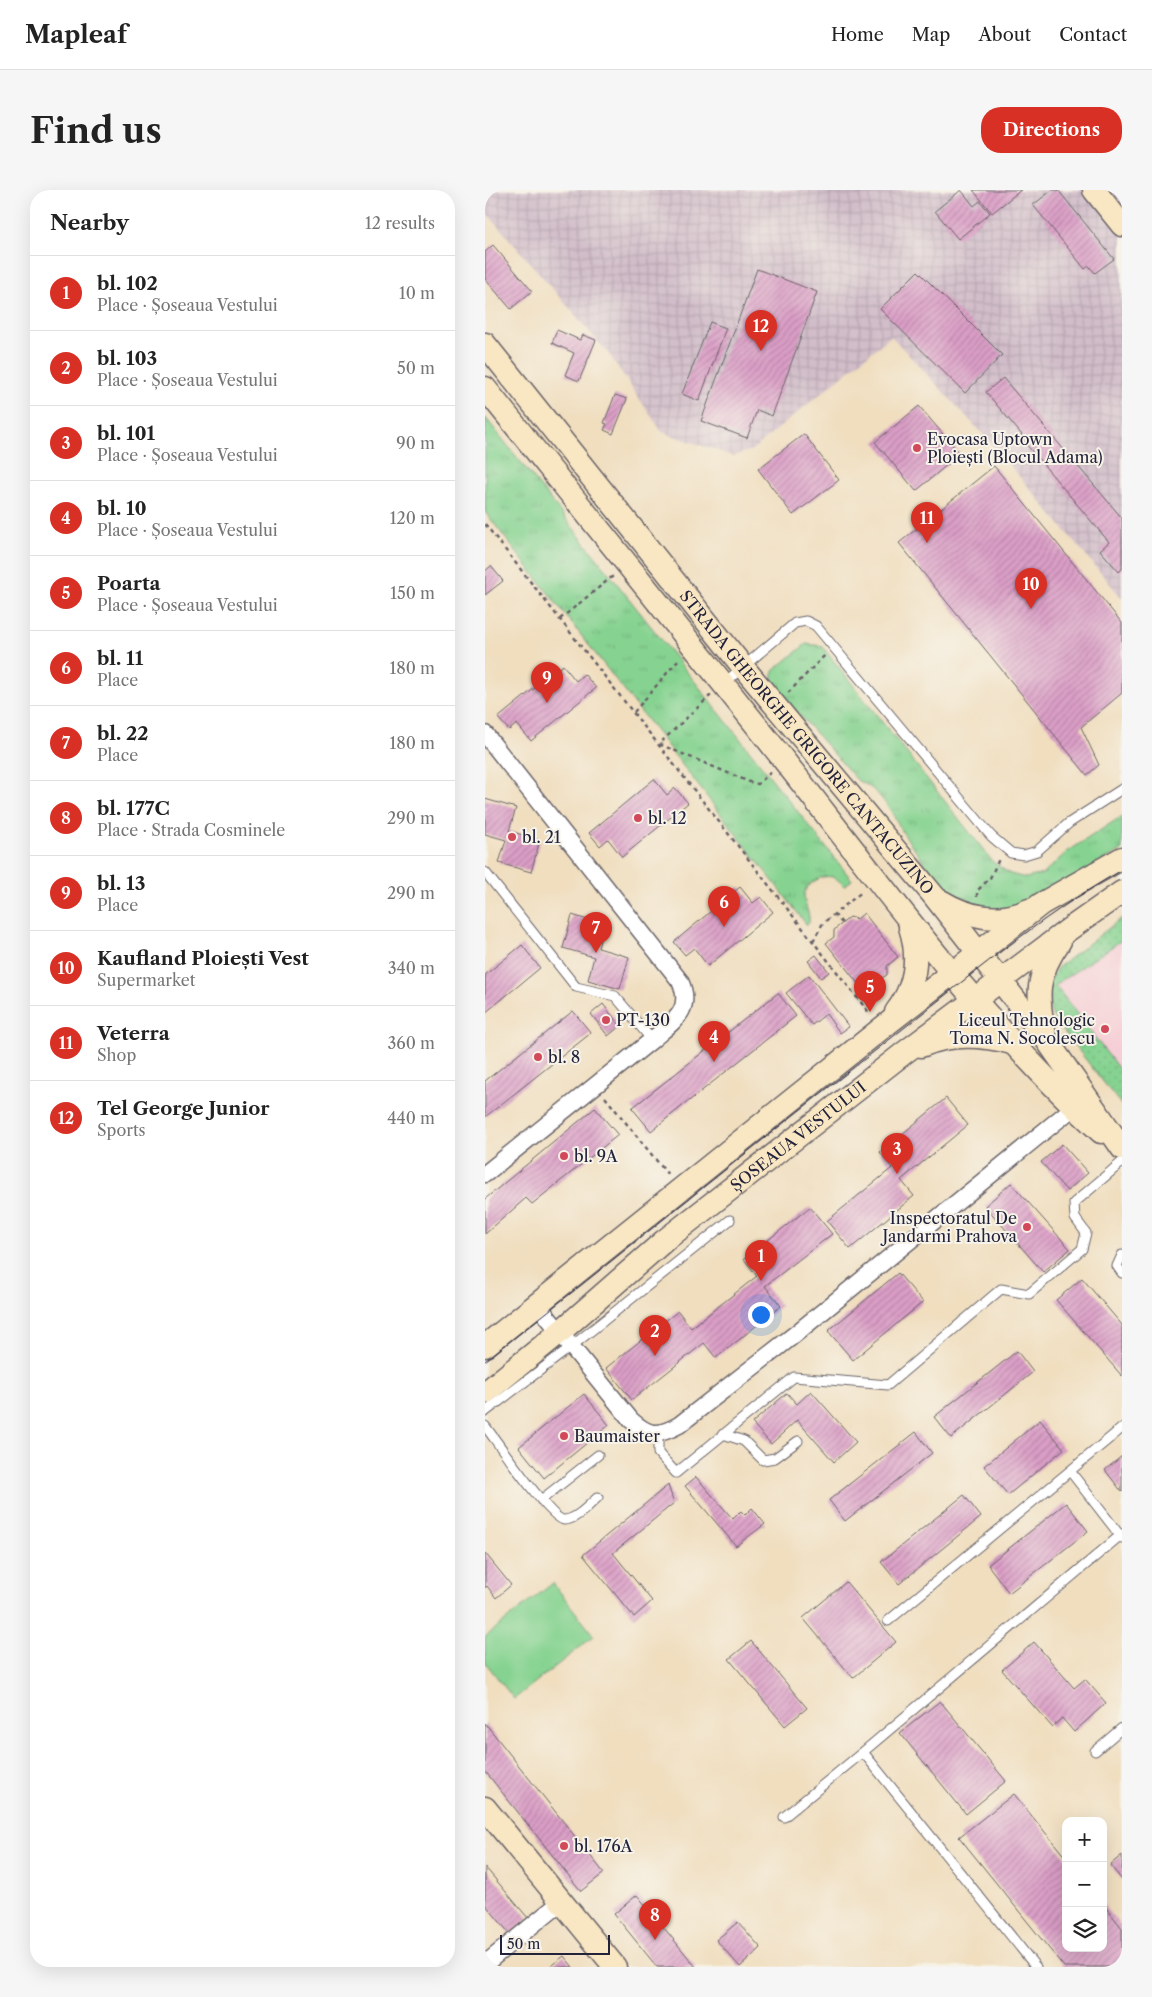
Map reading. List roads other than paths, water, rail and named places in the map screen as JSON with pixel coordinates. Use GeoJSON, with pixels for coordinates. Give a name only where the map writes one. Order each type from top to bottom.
{"type":"FeatureCollection","features":[{"type":"Feature","properties":{"kind":"main road"},"geometry":{"type":"LineString","coordinates":[[1094,190],[1122,225]]}},
{"type":"Feature","properties":{"kind":"main road","name":"STRADA GHEORGHE GRIGORE CANTACUZINO"},"geometry":{"type":"LineString","coordinates":[[485,344],[743,667],[934,896],[1046,1039],[1122,1150]]}},
{"type":"Feature","properties":{"kind":"main road","name":"STRADA GHEORGHE GRIGORE CANTACUZINO"},"geometry":{"type":"LineString","coordinates":[[485,388],[784,760],[951,974],[1012,1043],[1074,1107],[1122,1150]]}},
{"type":"Feature","properties":{"kind":"main road","name":"ȘOSEAUA VESTULUI"},"geometry":{"type":"LineString","coordinates":[[485,1346],[681,1191],[883,1027],[1041,904],[1122,858]]}},
{"type":"Feature","properties":{"kind":"main road","name":"ȘOSEAUA VESTULUI"},"geometry":{"type":"LineString","coordinates":[[485,1392],[566,1339],[664,1241],[904,1053],[1067,930],[1122,892]]}},
{"type":"Feature","properties":{"kind":"main road"},"geometry":{"type":"LineString","coordinates":[[934,896],[956,910],[982,917],[1003,917],[1023,913],[1041,904]]}},
{"type":"Feature","properties":{"kind":"main road"},"geometry":{"type":"LineString","coordinates":[[883,1027],[903,1002],[914,977],[915,949],[908,921]]}},
{"type":"Feature","properties":{"kind":"main road"},"geometry":{"type":"LineString","coordinates":[[1046,1039],[1040,1015],[1038,992],[1045,968],[1052,953],[1067,930]]}},
{"type":"Feature","properties":{"kind":"main road"},"geometry":{"type":"LineString","coordinates":[[904,1053],[931,1041],[961,1036],[978,1036],[1012,1043]]}},
{"type":"Feature","properties":{"kind":"main road"},"geometry":{"type":"LineString","coordinates":[[485,1808],[615,1967]]}},
{"type":"Feature","properties":{"kind":"street"},"geometry":{"type":"LineString","coordinates":[[485,734],[680,981],[685,990],[686,1000],[679,1016],[652,1040],[485,1174]]}},
{"type":"Feature","properties":{"kind":"street"},"geometry":{"type":"LineString","coordinates":[[537,1304],[631,1420],[642,1430],[658,1434],[679,1425],[779,1347],[1074,1107]]}},
{"type":"Feature","properties":{"kind":"street"},"geometry":{"type":"LineString","coordinates":[[485,1964],[561,1901]]}},
{"type":"Feature","properties":{"kind":"lane"},"geometry":{"type":"LineString","coordinates":[[723,684],[795,623],[806,621],[816,626],[835,646],[991,836],[1011,854],[1023,855],[1037,851],[1069,823],[1122,789]]}},
{"type":"Feature","properties":{"kind":"lane"},"geometry":{"type":"LineString","coordinates":[[485,872],[576,987],[615,996],[652,1040]]}},
{"type":"Feature","properties":{"kind":"lane"},"geometry":{"type":"LineString","coordinates":[[658,1434],[658,1453],[676,1473],[794,1377],[888,1385],[1001,1289],[1029,1294],[1082,1250],[1086,1233],[1075,1218],[1074,1203],[1122,1162]]}},
{"type":"Feature","properties":{"kind":"lane"},"geometry":{"type":"LineString","coordinates":[[485,1412],[566,1339],[730,1220]]}},
{"type":"Feature","properties":{"kind":"lane"},"geometry":{"type":"LineString","coordinates":[[1122,1255],[1117,1266],[1122,1273]]}},
{"type":"Feature","properties":{"kind":"lane"},"geometry":{"type":"LineString","coordinates":[[485,1426],[541,1500],[560,1520],[574,1517],[598,1497]]}},
{"type":"Feature","properties":{"kind":"lane"},"geometry":{"type":"LineString","coordinates":[[888,1621],[1122,1428]]}},
{"type":"Feature","properties":{"kind":"lane"},"geometry":{"type":"LineString","coordinates":[[723,1434],[744,1440],[763,1460],[775,1458],[798,1441]]}},
{"type":"Feature","properties":{"kind":"lane"},"geometry":{"type":"LineString","coordinates":[[541,1500],[598,1455]]}},
{"type":"Feature","properties":{"kind":"lane"},"geometry":{"type":"LineString","coordinates":[[784,1817],[1121,1536],[1070,1471]]}},
{"type":"Feature","properties":{"kind":"lane"},"geometry":{"type":"LineString","coordinates":[[1095,1750],[1122,1728]]}},
{"type":"Feature","properties":{"kind":"lane"},"geometry":{"type":"LineString","coordinates":[[863,1752],[1036,1967]]}},
{"type":"Feature","properties":{"kind":"tram line"},"geometry":{"type":"LineString","coordinates":[[485,1361],[1003,950],[1032,928],[1122,870]]}},
{"type":"Feature","properties":{"kind":"place","name":"Tel George Junior"},"geometry":{"type":"Point","coordinates":[761,351]}},
{"type":"Feature","properties":{"kind":"place","name":"Evocasa Uptown Ploiești (Blocul Adama)"},"geometry":{"type":"Point","coordinates":[917,448]}},
{"type":"Feature","properties":{"kind":"place","name":"Veterra"},"geometry":{"type":"Point","coordinates":[927,543]}},
{"type":"Feature","properties":{"kind":"place","name":"Kaufland Ploiești Vest"},"geometry":{"type":"Point","coordinates":[1031,609]}},
{"type":"Feature","properties":{"kind":"place","name":"bl. 13"},"geometry":{"type":"Point","coordinates":[547,703]}},
{"type":"Feature","properties":{"kind":"place","name":"bl. 12"},"geometry":{"type":"Point","coordinates":[638,818]}},
{"type":"Feature","properties":{"kind":"place","name":"bl. 21"},"geometry":{"type":"Point","coordinates":[512,837]}},
{"type":"Feature","properties":{"kind":"place","name":"bl. 11"},"geometry":{"type":"Point","coordinates":[724,927]}},
{"type":"Feature","properties":{"kind":"place","name":"bl. 22"},"geometry":{"type":"Point","coordinates":[596,953]}},
{"type":"Feature","properties":{"kind":"place","name":"Poarta"},"geometry":{"type":"Point","coordinates":[870,1012]}},
{"type":"Feature","properties":{"kind":"place","name":"PT-130"},"geometry":{"type":"Point","coordinates":[606,1020]}},
{"type":"Feature","properties":{"kind":"place","name":"Liceul Tehnologic Toma N. Socolescu"},"geometry":{"type":"Point","coordinates":[1105,1029]}},
{"type":"Feature","properties":{"kind":"place","name":"bl. 8"},"geometry":{"type":"Point","coordinates":[538,1057]}},
{"type":"Feature","properties":{"kind":"place","name":"bl. 10"},"geometry":{"type":"Point","coordinates":[714,1062]}},
{"type":"Feature","properties":{"kind":"place","name":"bl. 9A"},"geometry":{"type":"Point","coordinates":[564,1156]}},
{"type":"Feature","properties":{"kind":"place","name":"bl. 101"},"geometry":{"type":"Point","coordinates":[897,1174]}},
{"type":"Feature","properties":{"kind":"place","name":"Inspectoratul De Jandarmi Prahova"},"geometry":{"type":"Point","coordinates":[1027,1227]}},
{"type":"Feature","properties":{"kind":"place","name":"bl. 102"},"geometry":{"type":"Point","coordinates":[761,1281]}},
{"type":"Feature","properties":{"kind":"place","name":"bl. 103"},"geometry":{"type":"Point","coordinates":[655,1356]}},
{"type":"Feature","properties":{"kind":"place","name":"Baumaister"},"geometry":{"type":"Point","coordinates":[564,1436]}},
{"type":"Feature","properties":{"kind":"place","name":"bl. 176A"},"geometry":{"type":"Point","coordinates":[564,1846]}},
{"type":"Feature","properties":{"kind":"place","name":"bl. 177C"},"geometry":{"type":"Point","coordinates":[655,1940]}}]}
